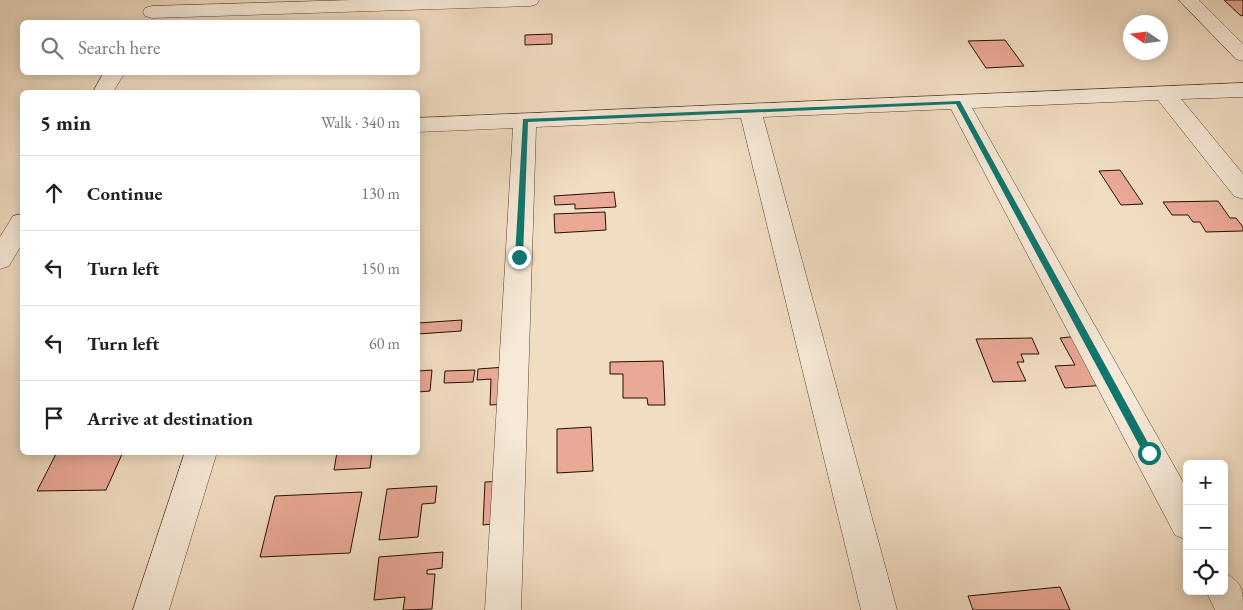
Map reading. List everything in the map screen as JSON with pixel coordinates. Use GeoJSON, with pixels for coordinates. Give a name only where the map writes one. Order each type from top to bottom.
{"type":"FeatureCollection","features":[{"type":"Feature","properties":{"kind":"street"},"geometry":{"type":"LineString","coordinates":[[153,11],[314,3],[530,0]]}},
{"type":"Feature","properties":{"kind":"street"},"geometry":{"type":"LineString","coordinates":[[1188,0],[1243,56]]}},
{"type":"Feature","properties":{"kind":"street"},"geometry":{"type":"LineString","coordinates":[[104,90],[113,75]]}},
{"type":"Feature","properties":{"kind":"street"},"geometry":{"type":"LineString","coordinates":[[420,125],[1243,90]]}},
{"type":"Feature","properties":{"kind":"street"},"geometry":{"type":"LineString","coordinates":[[1164,93],[1243,190]]}},
{"type":"Feature","properties":{"kind":"street"},"geometry":{"type":"LineString","coordinates":[[958,102],[1183,516]]}},
{"type":"Feature","properties":{"kind":"street"},"geometry":{"type":"LineString","coordinates":[[750,111],[879,610]]}},
{"type":"Feature","properties":{"kind":"street"},"geometry":{"type":"LineString","coordinates":[[503,610],[525,120]]}},
{"type":"Feature","properties":{"kind":"street"},"geometry":{"type":"LineString","coordinates":[[0,259],[20,226]]}},
{"type":"Feature","properties":{"kind":"street"},"geometry":{"type":"LineString","coordinates":[[151,610],[200,455]]}},
{"type":"Feature","properties":{"kind":"street"},"geometry":{"type":"LineString","coordinates":[[1226,595],[1234,610]]}},
{"type":"Feature","properties":{"kind":"building"},"geometry":{"type":"Polygon","coordinates":[[[1224,0],[1243,0],[1243,15],[1241,16],[1224,0]]]}},
{"type":"Feature","properties":{"kind":"building"},"geometry":{"type":"Polygon","coordinates":[[[552,34],[552,44],[525,45],[525,35],[552,34]]]}},
{"type":"Feature","properties":{"kind":"building"},"geometry":{"type":"Polygon","coordinates":[[[1005,40],[1024,66],[986,68],[968,41],[1005,40]]]}},
{"type":"Feature","properties":{"kind":"building"},"geometry":{"type":"Polygon","coordinates":[[[1120,170],[1143,204],[1121,205],[1099,171],[1120,170]]]}},
{"type":"Feature","properties":{"kind":"building"},"geometry":{"type":"Polygon","coordinates":[[[614,192],[616,207],[575,209],[575,204],[555,205],[554,196],[614,192]]]}},
{"type":"Feature","properties":{"kind":"building"},"geometry":{"type":"Polygon","coordinates":[[[1218,201],[1230,218],[1236,218],[1243,227],[1243,231],[1206,232],[1200,222],[1193,222],[1188,215],[1172,215],[1163,202],[1218,201]]]}},
{"type":"Feature","properties":{"kind":"building"},"geometry":{"type":"Polygon","coordinates":[[[605,212],[606,230],[555,233],[554,214],[605,212]]]}},
{"type":"Feature","properties":{"kind":"building"},"geometry":{"type":"Polygon","coordinates":[[[462,320],[461,331],[420,334],[420,323],[462,320]]]}},
{"type":"Feature","properties":{"kind":"building"},"geometry":{"type":"Polygon","coordinates":[[[1079,336],[1106,385],[1065,388],[1055,366],[1075,365],[1060,338],[1079,336]]]}},
{"type":"Feature","properties":{"kind":"building"},"geometry":{"type":"Polygon","coordinates":[[[1032,338],[1039,354],[1021,354],[1024,362],[1017,362],[1026,381],[993,382],[976,339],[1032,338]]]}},
{"type":"Feature","properties":{"kind":"building"},"geometry":{"type":"Polygon","coordinates":[[[663,361],[665,405],[648,405],[647,398],[623,398],[623,374],[610,374],[610,362],[663,361]]]}},
{"type":"Feature","properties":{"kind":"building"},"geometry":{"type":"Polygon","coordinates":[[[506,367],[505,404],[490,405],[491,379],[477,380],[478,369],[506,367]]]}},
{"type":"Feature","properties":{"kind":"building"},"geometry":{"type":"Polygon","coordinates":[[[432,370],[430,391],[420,392],[420,371],[432,370]]]}},
{"type":"Feature","properties":{"kind":"building"},"geometry":{"type":"Polygon","coordinates":[[[475,370],[473,382],[444,383],[445,371],[475,370]]]}},
{"type":"Feature","properties":{"kind":"building"},"geometry":{"type":"Polygon","coordinates":[[[591,427],[593,471],[557,473],[557,429],[591,427]]]}},
{"type":"Feature","properties":{"kind":"building"},"geometry":{"type":"Polygon","coordinates":[[[55,455],[122,455],[106,490],[37,491],[55,455]]]}},
{"type":"Feature","properties":{"kind":"building"},"geometry":{"type":"Polygon","coordinates":[[[336,455],[372,455],[370,468],[334,470],[336,455]]]}},
{"type":"Feature","properties":{"kind":"building"},"geometry":{"type":"Polygon","coordinates":[[[503,481],[502,523],[483,525],[485,482],[503,481]]]}},
{"type":"Feature","properties":{"kind":"building"},"geometry":{"type":"Polygon","coordinates":[[[437,486],[435,503],[422,504],[418,537],[379,540],[387,489],[437,486]]]}},
{"type":"Feature","properties":{"kind":"building"},"geometry":{"type":"Polygon","coordinates":[[[362,492],[350,553],[260,557],[275,496],[362,492]]]}},
{"type":"Feature","properties":{"kind":"building"},"geometry":{"type":"Polygon","coordinates":[[[443,552],[442,568],[427,570],[427,574],[435,574],[432,609],[403,610],[405,597],[374,600],[379,557],[443,552]]]}},
{"type":"Feature","properties":{"kind":"building"},"geometry":{"type":"Polygon","coordinates":[[[1060,587],[1070,610],[973,610],[968,596],[1060,587]]]}},
{"type":"Feature","properties":{"kind":"route"},"geometry":{"type":"LineString","coordinates":[[519,257],[525,120],[958,102],[1149,453]]}}]}
